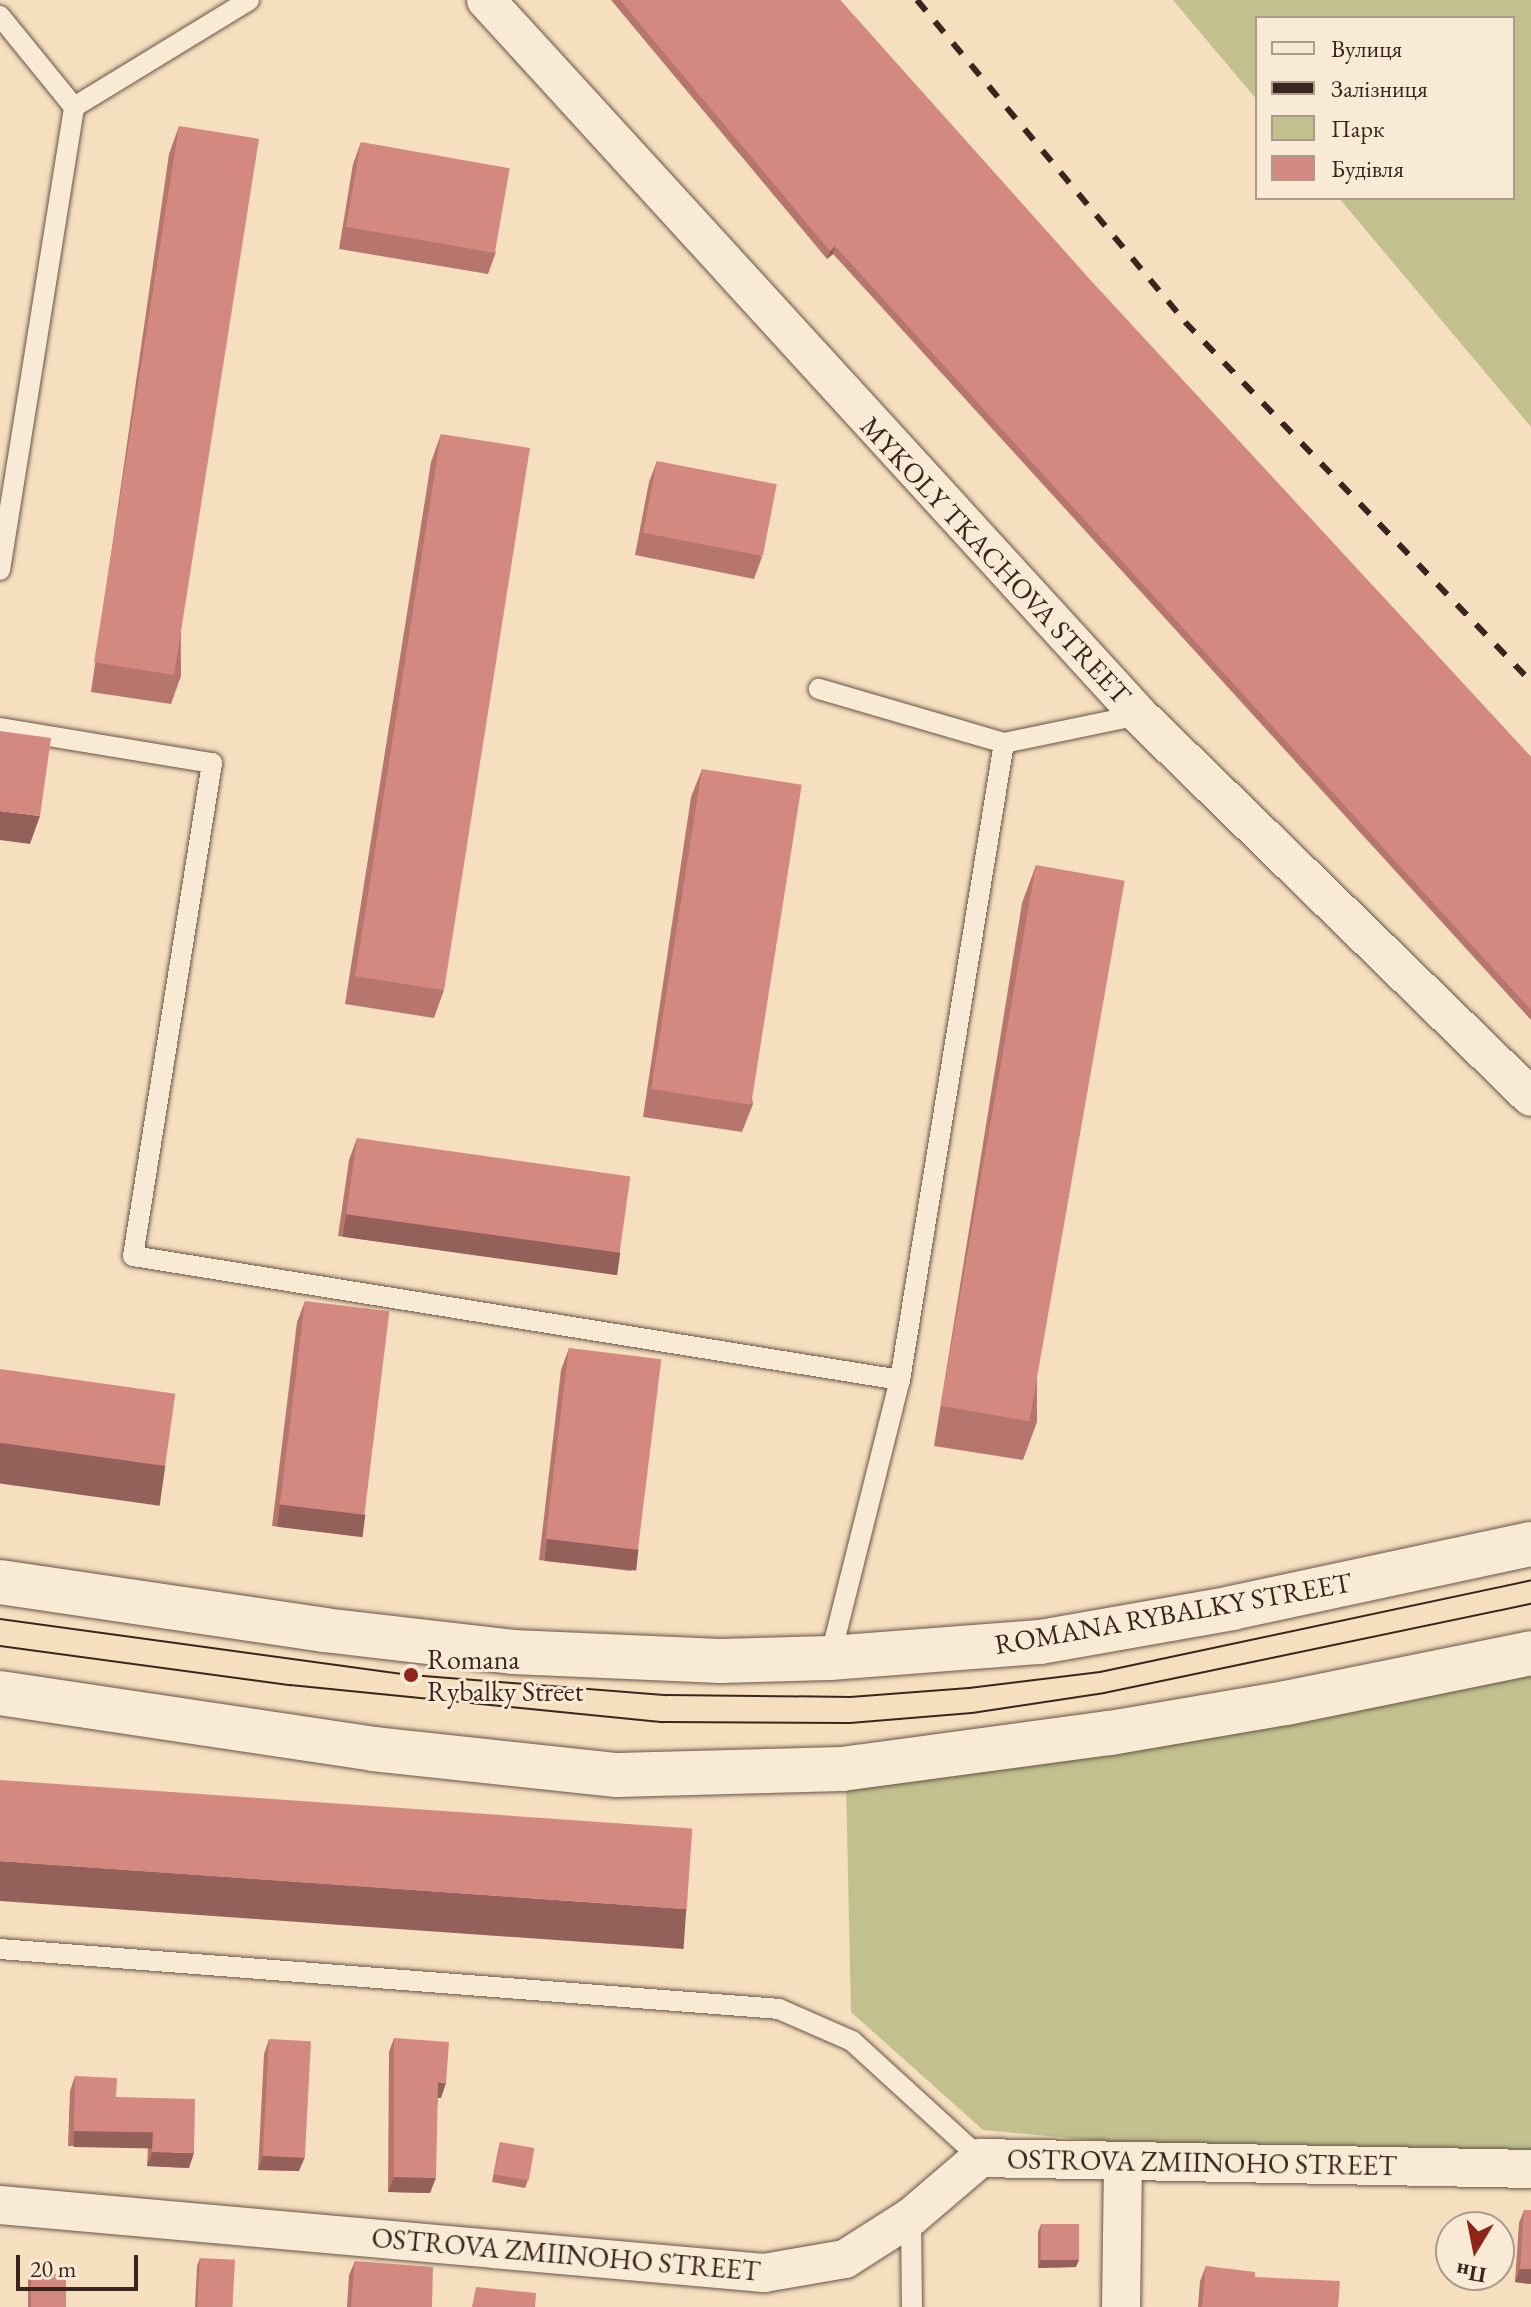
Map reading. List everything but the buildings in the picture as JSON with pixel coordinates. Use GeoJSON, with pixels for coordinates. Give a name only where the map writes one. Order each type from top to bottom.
{"type":"FeatureCollection","features":[{"type":"Feature","properties":{"kind":"main road","name":"ROMANA RYBALKY STREET"},"geometry":{"type":"LineString","coordinates":[[0,1582],[324,1630],[513,1652],[720,1661],[830,1658],[1040,1642],[1232,1608],[1531,1544]]}},
{"type":"Feature","properties":{"kind":"main road"},"geometry":{"type":"LineString","coordinates":[[0,1693],[373,1749],[602,1773],[767,1771],[842,1769],[1051,1742],[1286,1703],[1531,1653]]}},
{"type":"Feature","properties":{"kind":"street","name":"MYKOLY TKACHOVA STREET"},"geometry":{"type":"LineString","coordinates":[[486,0],[1139,715],[1531,1097]]}},
{"type":"Feature","properties":{"kind":"street","name":"OSTROVA ZMIINOHO STREET"},"geometry":{"type":"LineString","coordinates":[[0,2205],[764,2273],[845,2259],[911,2217],[980,2158],[1531,2169]]}},
{"type":"Feature","properties":{"kind":"street"},"geometry":{"type":"LineString","coordinates":[[1121,2307],[1123,2161]]}},
{"type":"Feature","properties":{"kind":"lane"},"geometry":{"type":"LineString","coordinates":[[74,107],[249,0]]}},
{"type":"Feature","properties":{"kind":"lane"},"geometry":{"type":"LineString","coordinates":[[0,16],[74,107],[0,570]]}},
{"type":"Feature","properties":{"kind":"lane"},"geometry":{"type":"LineString","coordinates":[[819,689],[1004,743],[1139,715]]}},
{"type":"Feature","properties":{"kind":"lane"},"geometry":{"type":"LineString","coordinates":[[0,728],[212,763],[133,1256],[900,1380]]}},
{"type":"Feature","properties":{"kind":"lane"},"geometry":{"type":"LineString","coordinates":[[830,1658],[900,1380],[1004,743]]}},
{"type":"Feature","properties":{"kind":"lane"},"geometry":{"type":"LineString","coordinates":[[0,1949],[779,2009],[852,2041],[980,2158]]}},
{"type":"Feature","properties":{"kind":"lane"},"geometry":{"type":"LineString","coordinates":[[911,2217],[912,2307]]}},
{"type":"Feature","properties":{"kind":"green space"},"geometry":{"type":"Polygon","coordinates":[[[1173,0],[1531,0],[1531,427],[1341,200],[1515,200],[1515,16],[1255,16],[1255,98],[1173,0]]]}},
{"type":"Feature","properties":{"kind":"green space"},"geometry":{"type":"Polygon","coordinates":[[[1531,1670],[1531,2152],[1121,2143],[983,2130],[851,2012],[846,1783],[1531,1670]]]}},
{"type":"Feature","properties":{"kind":"tram line"},"geometry":{"type":"LineString","coordinates":[[0,1619],[411,1675],[667,1695],[850,1697],[969,1688],[1100,1672],[1531,1580]]}},
{"type":"Feature","properties":{"kind":"tram line"},"geometry":{"type":"LineString","coordinates":[[0,1646],[290,1685],[663,1722],[850,1723],[972,1713],[1104,1693],[1531,1604]]}},
{"type":"Feature","properties":{"kind":"railway"},"geometry":{"type":"LineString","coordinates":[[917,0],[1185,322],[1531,681]]}},
{"type":"Feature","properties":{"kind":"place","name":"Romana Rybalky Street"},"geometry":{"type":"Point","coordinates":[411,1675]}}]}
